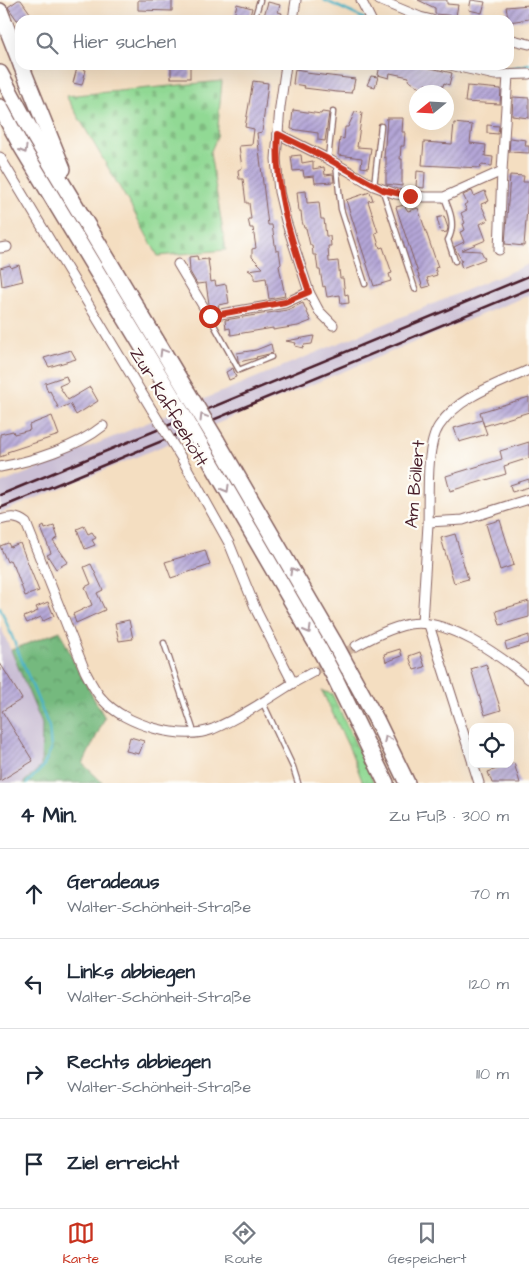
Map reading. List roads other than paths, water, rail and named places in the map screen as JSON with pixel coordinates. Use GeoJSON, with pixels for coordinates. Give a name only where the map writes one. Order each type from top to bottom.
{"type":"FeatureCollection","features":[{"type":"Feature","properties":{"kind":"highway"},"geometry":{"type":"LineString","coordinates":[[0,11],[15,49]]}},
{"type":"Feature","properties":{"kind":"highway"},"geometry":{"type":"LineString","coordinates":[[23,70],[80,212]]}},
{"type":"Feature","properties":{"kind":"highway"},"geometry":{"type":"LineString","coordinates":[[0,73],[34,136],[218,441],[335,644],[376,718],[407,783]]}},
{"type":"Feature","properties":{"kind":"highway"},"geometry":{"type":"LineString","coordinates":[[0,107],[21,146],[202,447],[321,652],[386,783]]}},
{"type":"Feature","properties":{"kind":"street"},"geometry":{"type":"LineString","coordinates":[[294,15],[296,0]]}},
{"type":"Feature","properties":{"kind":"street"},"geometry":{"type":"LineString","coordinates":[[361,0],[368,15]]}},
{"type":"Feature","properties":{"kind":"street"},"geometry":{"type":"LineString","coordinates":[[379,0],[415,15]]}},
{"type":"Feature","properties":{"kind":"street"},"geometry":{"type":"LineString","coordinates":[[514,40],[529,44]]}},
{"type":"Feature","properties":{"kind":"street"},"geometry":{"type":"LineString","coordinates":[[285,70],[276,159],[279,192],[286,221],[309,292],[319,311],[332,325]]}},
{"type":"Feature","properties":{"kind":"street"},"geometry":{"type":"LineString","coordinates":[[472,70],[495,75],[529,74]]}},
{"type":"Feature","properties":{"kind":"street"},"geometry":{"type":"LineString","coordinates":[[499,250],[508,75]]}},
{"type":"Feature","properties":{"kind":"street"},"geometry":{"type":"LineString","coordinates":[[278,134],[374,186],[410,196],[444,197],[502,171]]}},
{"type":"Feature","properties":{"kind":"street","name":"Zur Kaffeehött"},"geometry":{"type":"LineString","coordinates":[[0,157],[182,459],[229,543],[257,612],[293,683]]}},
{"type":"Feature","properties":{"kind":"street"},"geometry":{"type":"LineString","coordinates":[[178,264],[210,316],[285,302],[309,292]]}},
{"type":"Feature","properties":{"kind":"street","name":"Am Böllert"},"geometry":{"type":"LineString","coordinates":[[426,624],[428,478],[431,451],[438,427],[462,403],[483,390],[529,370]]}},
{"type":"Feature","properties":{"kind":"street"},"geometry":{"type":"LineString","coordinates":[[0,468],[54,452],[91,436],[103,426]]}},
{"type":"Feature","properties":{"kind":"street"},"geometry":{"type":"LineString","coordinates":[[428,522],[463,520],[529,499]]}},
{"type":"Feature","properties":{"kind":"street"},"geometry":{"type":"LineString","coordinates":[[0,520],[12,517],[21,519],[26,523],[85,671],[104,701],[125,717],[148,727],[183,732],[211,730],[313,672]]}},
{"type":"Feature","properties":{"kind":"street"},"geometry":{"type":"LineString","coordinates":[[356,646],[375,635],[410,624],[426,624],[470,637],[527,674]]}},
{"type":"Feature","properties":{"kind":"street"},"geometry":{"type":"LineString","coordinates":[[426,624],[469,752]]}},
{"type":"Feature","properties":{"kind":"street"},"geometry":{"type":"LineString","coordinates":[[474,768],[479,783]]}},
{"type":"Feature","properties":{"kind":"lane"},"geometry":{"type":"LineString","coordinates":[[256,15],[260,0]]}},
{"type":"Feature","properties":{"kind":"lane"},"geometry":{"type":"LineString","coordinates":[[333,112],[332,162],[342,209],[365,284]]}},
{"type":"Feature","properties":{"kind":"lane"},"geometry":{"type":"LineString","coordinates":[[374,186],[381,126]]}},
{"type":"Feature","properties":{"kind":"lane"},"geometry":{"type":"LineString","coordinates":[[383,190],[415,289]]}},
{"type":"Feature","properties":{"kind":"lane"},"geometry":{"type":"LineString","coordinates":[[444,197],[452,216],[452,233],[448,240],[454,261]]}},
{"type":"Feature","properties":{"kind":"lane"},"geometry":{"type":"LineString","coordinates":[[210,316],[239,370],[271,358]]}},
{"type":"Feature","properties":{"kind":"lane"},"geometry":{"type":"LineString","coordinates":[[164,643],[194,732]]}},
{"type":"Feature","properties":{"kind":"lane"},"geometry":{"type":"LineString","coordinates":[[262,702],[293,767],[298,783]]}},
{"type":"Feature","properties":{"kind":"waterway"},"geometry":{"type":"LineString","coordinates":[[324,0],[356,15]]}},
{"type":"Feature","properties":{"kind":"waterway"},"geometry":{"type":"LineString","coordinates":[[514,67],[529,64]]}},
{"type":"Feature","properties":{"kind":"waterway"},"geometry":{"type":"LineString","coordinates":[[0,607],[49,727],[51,749],[43,767],[27,783]]}},
{"type":"Feature","properties":{"kind":"tunnel"},"geometry":{"type":"LineString","coordinates":[[313,672],[356,646]]}},
{"type":"Feature","properties":{"kind":"railway"},"geometry":{"type":"LineString","coordinates":[[0,495],[529,276]]}},
{"type":"Feature","properties":{"kind":"railway"},"geometry":{"type":"LineString","coordinates":[[0,508],[529,289]]}}]}
